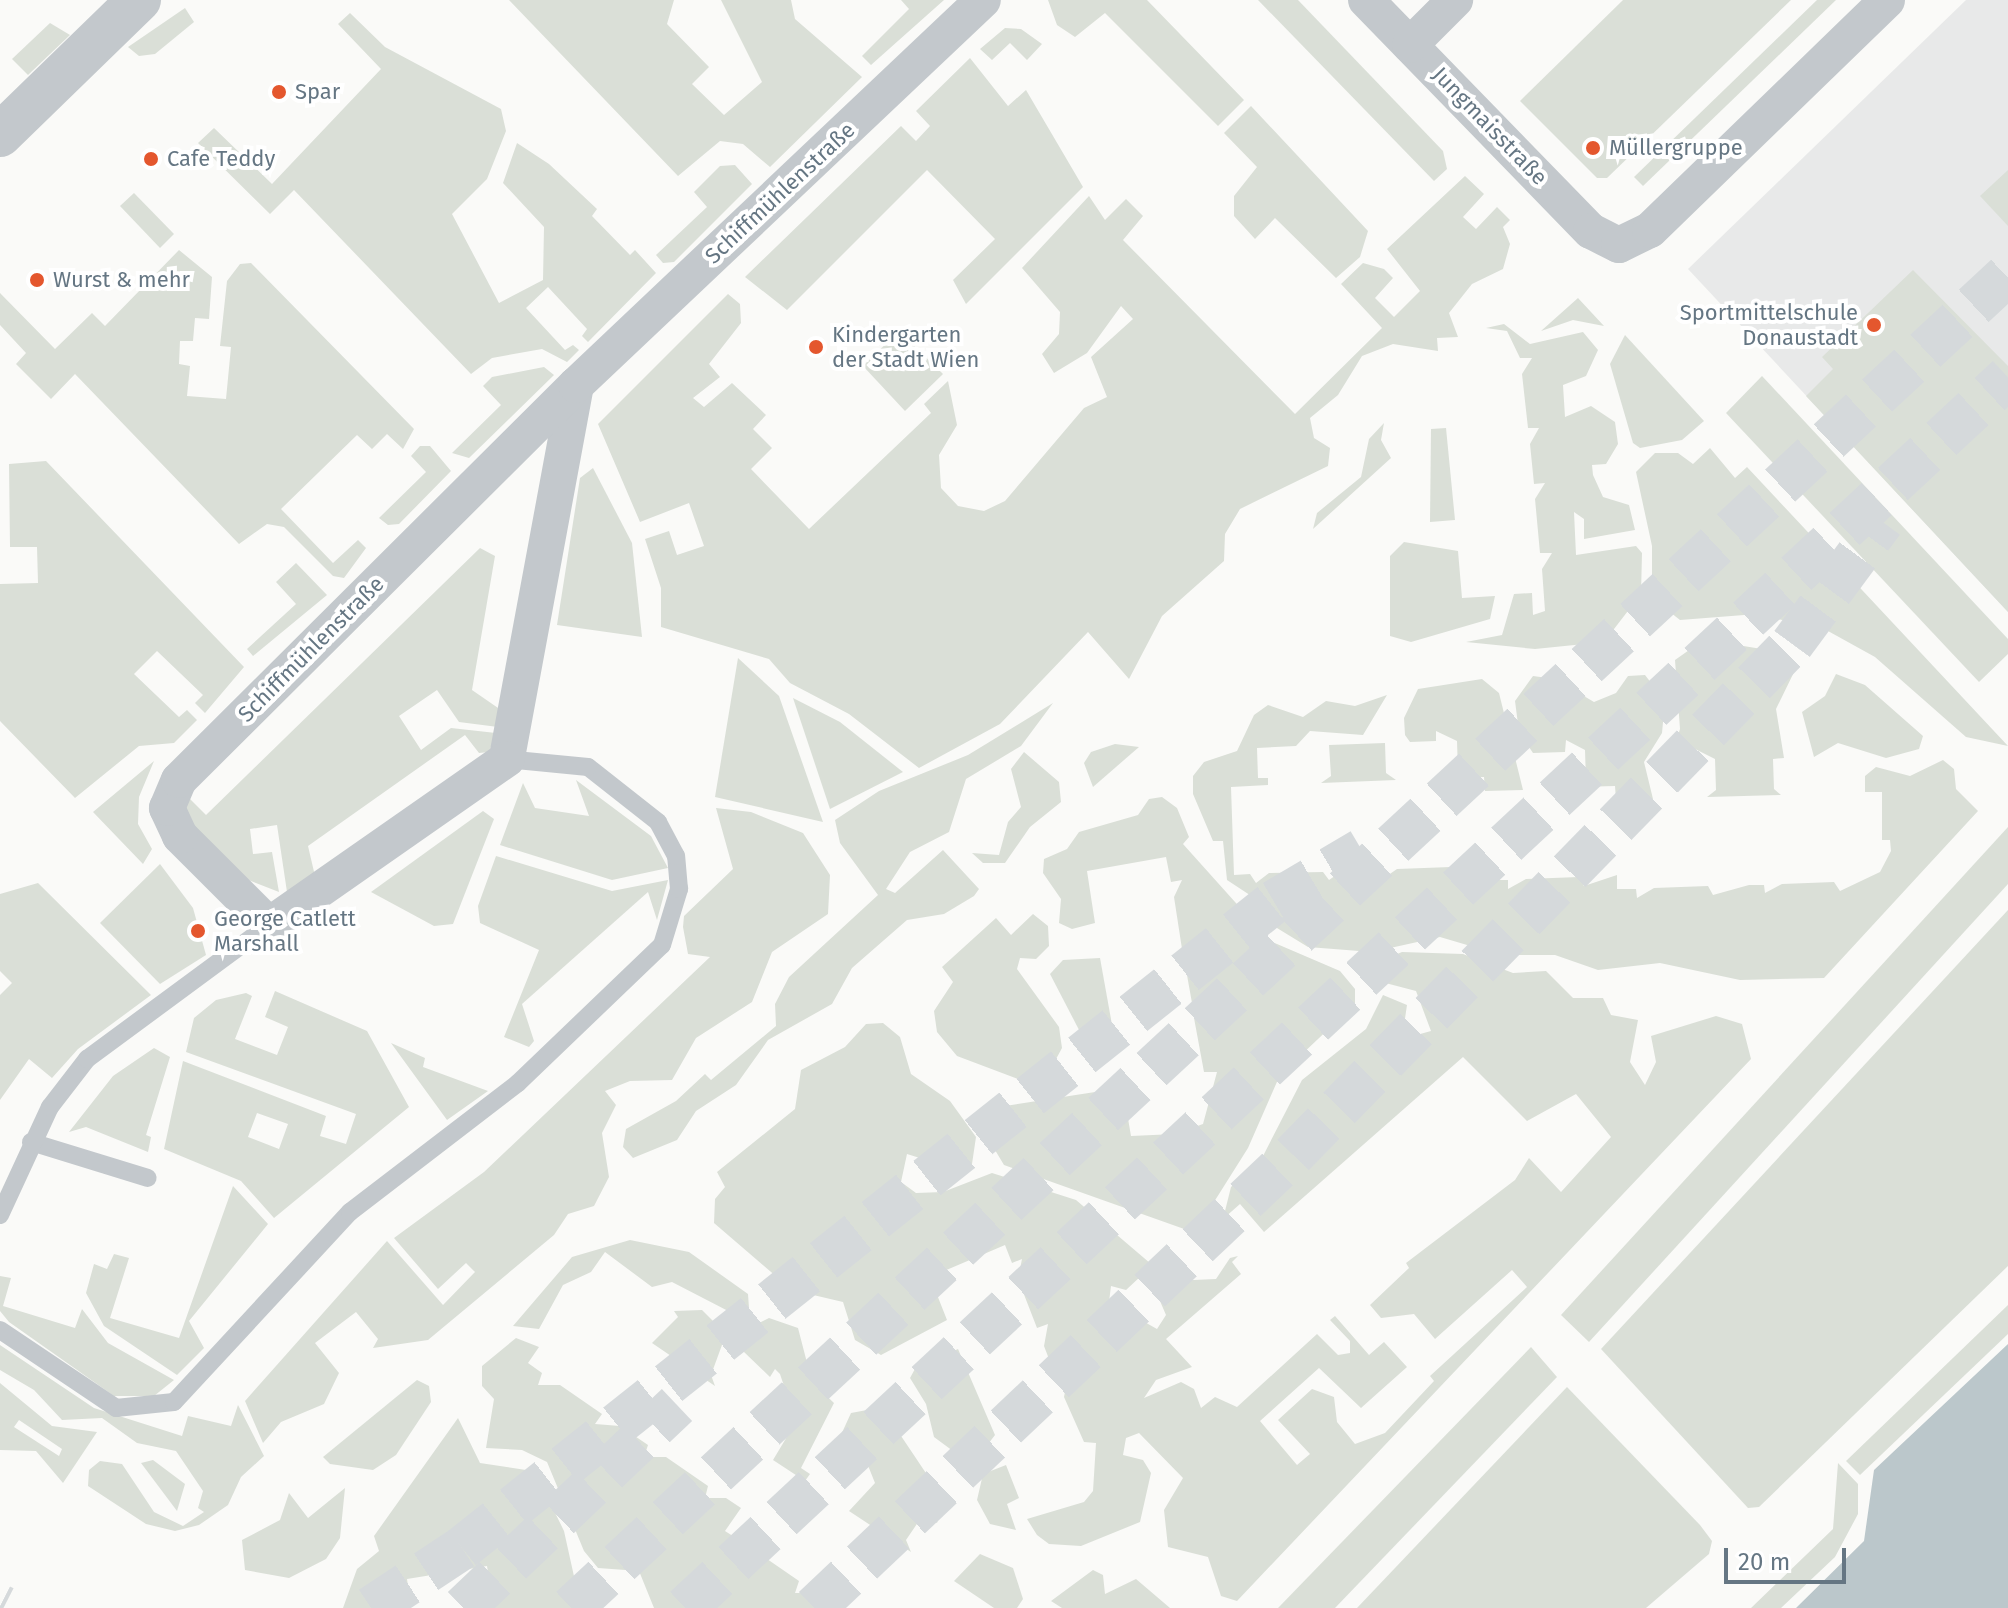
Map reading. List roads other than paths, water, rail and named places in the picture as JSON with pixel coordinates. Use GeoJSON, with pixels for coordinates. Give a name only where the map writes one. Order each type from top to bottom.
{"type":"FeatureCollection","features":[{"type":"Feature","properties":{"kind":"street"},"geometry":{"type":"LineString","coordinates":[[0,135],[139,0]]}},
{"type":"Feature","properties":{"kind":"street","name":"Schiffmühlenstraße"},"geometry":{"type":"LineString","coordinates":[[269,925],[180,836],[167,808],[179,780],[576,385],[983,0]]}},
{"type":"Feature","properties":{"kind":"street","name":"Jungmaisstraße"},"geometry":{"type":"LineString","coordinates":[[1366,0],[1613,242],[1650,230],[1887,0]]}},
{"type":"Feature","properties":{"kind":"street"},"geometry":{"type":"LineString","coordinates":[[1410,45],[1455,0]]}},
{"type":"Feature","properties":{"kind":"street"},"geometry":{"type":"LineString","coordinates":[[269,925],[507,759],[576,385]]}},
{"type":"Feature","properties":{"kind":"lane"},"geometry":{"type":"LineString","coordinates":[[0,1330],[116,1408],[151,1409],[189,1391],[350,1212],[518,1083],[662,945],[679,889],[676,856],[638,802],[588,767],[507,759]]}},
{"type":"Feature","properties":{"kind":"lane"},"geometry":{"type":"LineString","coordinates":[[0,1215],[31,1142],[87,1059],[269,925]]}},
{"type":"Feature","properties":{"kind":"lane"},"geometry":{"type":"LineString","coordinates":[[31,1142],[148,1178]]}},
{"type":"Feature","properties":{"kind":"tunnel"},"geometry":{"type":"LineString","coordinates":[[571,1608],[2008,274]]}},
{"type":"Feature","properties":{"kind":"tunnel"},"geometry":{"type":"LineString","coordinates":[[685,1608],[2008,377]]}},
{"type":"Feature","properties":{"kind":"tunnel"},"geometry":{"type":"LineString","coordinates":[[814,1608],[1293,1155],[1792,644],[1882,522]]}},
{"type":"Feature","properties":{"kind":"tunnel"},"geometry":{"type":"LineString","coordinates":[[371,1608],[462,1548],[1274,902],[1362,850]]}},
{"type":"Feature","properties":{"kind":"tunnel"},"geometry":{"type":"LineString","coordinates":[[463,1608],[677,1405]]}},
{"type":"Feature","properties":{"kind":"tunnel"},"geometry":{"type":"LineString","coordinates":[[0,1606],[4,1608]]}},
{"type":"Feature","properties":{"kind":"place","name":"Spar"},"geometry":{"type":"Point","coordinates":[279,92]}},
{"type":"Feature","properties":{"kind":"place","name":"Müllergruppe"},"geometry":{"type":"Point","coordinates":[1593,148]}},
{"type":"Feature","properties":{"kind":"place","name":"Cafe Teddy"},"geometry":{"type":"Point","coordinates":[151,159]}},
{"type":"Feature","properties":{"kind":"place","name":"Wurst & mehr"},"geometry":{"type":"Point","coordinates":[37,280]}},
{"type":"Feature","properties":{"kind":"place","name":"Sportmittelschule Donaustadt"},"geometry":{"type":"Point","coordinates":[1874,325]}},
{"type":"Feature","properties":{"kind":"place","name":"Kindergarten der Stadt Wien"},"geometry":{"type":"Point","coordinates":[816,347]}},
{"type":"Feature","properties":{"kind":"place","name":"George Catlett Marshall"},"geometry":{"type":"Point","coordinates":[198,931]}}]}
